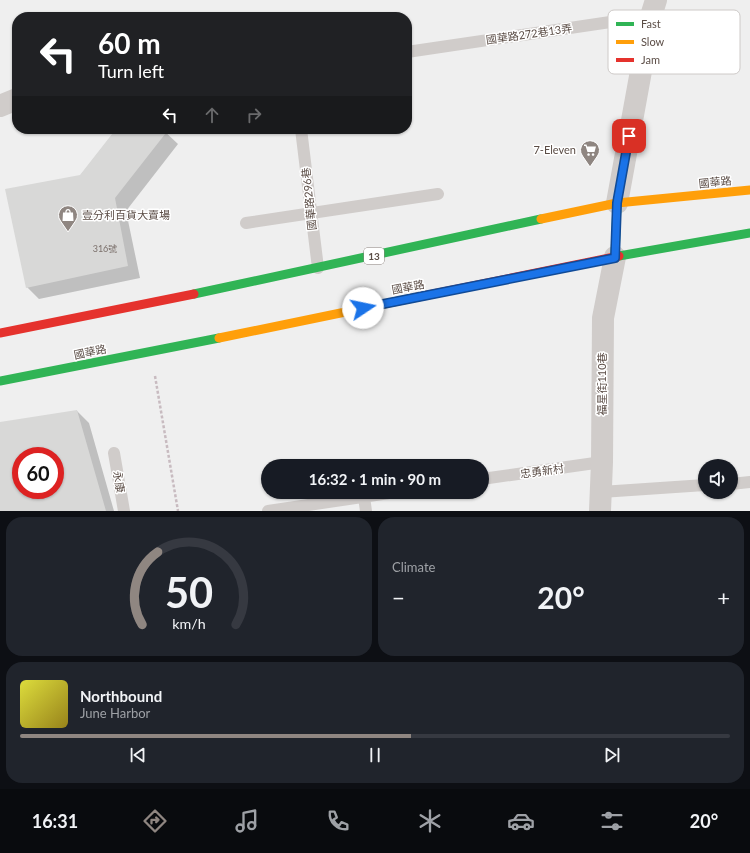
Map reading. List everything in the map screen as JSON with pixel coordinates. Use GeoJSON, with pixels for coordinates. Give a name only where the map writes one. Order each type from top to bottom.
{"type":"FeatureCollection","features":[{"type":"Feature","properties":{"kind":"main road","name":"國華路"},"geometry":{"type":"LineString","coordinates":[[0,333],[154,303],[617,203],[750,190]]}},
{"type":"Feature","properties":{"kind":"main road"},"geometry":{"type":"LineString","coordinates":[[615,258],[617,203]]}},
{"type":"Feature","properties":{"kind":"main road","name":"國華路"},"geometry":{"type":"LineString","coordinates":[[0,381],[52,372],[615,258],[750,233]]}},
{"type":"Feature","properties":{"kind":"street"},"geometry":{"type":"LineString","coordinates":[[617,203],[641,74]]}},
{"type":"Feature","properties":{"kind":"street"},"geometry":{"type":"LineString","coordinates":[[0,106],[12,101]]}},
{"type":"Feature","properties":{"kind":"street","name":"福星街110巷"},"geometry":{"type":"LineString","coordinates":[[600,501],[602,462],[603,318],[615,258]]}},
{"type":"Feature","properties":{"kind":"lane","name":"國華路272巷13弄"},"geometry":{"type":"LineString","coordinates":[[643,10],[654,8]]}},
{"type":"Feature","properties":{"kind":"lane","name":"國華路272巷13弄"},"geometry":{"type":"LineString","coordinates":[[412,51],[608,16]]}},
{"type":"Feature","properties":{"kind":"lane","name":"國華路296巷"},"geometry":{"type":"LineString","coordinates":[[302,134],[310,215],[318,268]]}},
{"type":"Feature","properties":{"kind":"lane"},"geometry":{"type":"LineString","coordinates":[[246,223],[310,215],[438,194]]}},
{"type":"Feature","properties":{"kind":"lane","name":"永康"},"geometry":{"type":"LineString","coordinates":[[114,453],[124,511]]}},
{"type":"Feature","properties":{"kind":"lane","name":"忠勇新村"},"geometry":{"type":"LineString","coordinates":[[489,478],[602,462]]}},
{"type":"Feature","properties":{"kind":"lane"},"geometry":{"type":"LineString","coordinates":[[738,483],[750,482]]}},
{"type":"Feature","properties":{"kind":"lane"},"geometry":{"type":"LineString","coordinates":[[600,501],[698,486]]}},
{"type":"Feature","properties":{"kind":"lane"},"geometry":{"type":"LineString","coordinates":[[268,511],[350,499]]}},
{"type":"Feature","properties":{"kind":"lane"},"geometry":{"type":"LineString","coordinates":[[364,499],[366,511]]}},
{"type":"Feature","properties":{"kind":"path"},"geometry":{"type":"LineString","coordinates":[[154,370],[178,511]]}},
{"type":"Feature","properties":{"kind":"building","name":"壹分利百貨大賣場"},"geometry":{"type":"Polygon","coordinates":[[[112,134],[165,134],[115,198],[128,266],[26,288],[5,189],[80,175],[112,134]]]}},
{"type":"Feature","properties":{"kind":"building"},"geometry":{"type":"Polygon","coordinates":[[[77,410],[106,511],[0,511],[0,422],[77,410]]]}},
{"type":"Feature","properties":{"kind":"traffic: fast"},"geometry":{"type":"LineString","coordinates":[[615,257],[617,203]]}},
{"type":"Feature","properties":{"kind":"traffic: fast"},"geometry":{"type":"LineString","coordinates":[[194,294],[541,219]]}},
{"type":"Feature","properties":{"kind":"traffic: fast"},"geometry":{"type":"LineString","coordinates":[[619,256],[750,233]]}},
{"type":"Feature","properties":{"kind":"traffic: fast"},"geometry":{"type":"LineString","coordinates":[[0,381],[219,338]]}},
{"type":"Feature","properties":{"kind":"traffic: slow"},"geometry":{"type":"LineString","coordinates":[[541,219],[617,203],[750,190]]}},
{"type":"Feature","properties":{"kind":"traffic: slow"},"geometry":{"type":"LineString","coordinates":[[219,338],[418,297]]}},
{"type":"Feature","properties":{"kind":"traffic: jam"},"geometry":{"type":"LineString","coordinates":[[418,297],[619,256]]}},
{"type":"Feature","properties":{"kind":"traffic: jam"},"geometry":{"type":"LineString","coordinates":[[0,333],[194,294]]}},
{"type":"Feature","properties":{"kind":"place","name":"7-Eleven"},"geometry":{"type":"Point","coordinates":[590,167]}},
{"type":"Feature","properties":{"kind":"place","name":"壹分利百貨大賣場"},"geometry":{"type":"Point","coordinates":[68,232]}},
{"type":"Feature","properties":{"kind":"route"},"geometry":{"type":"LineString","coordinates":[[363,308],[615,258],[617,203],[629,136]]}}]}
